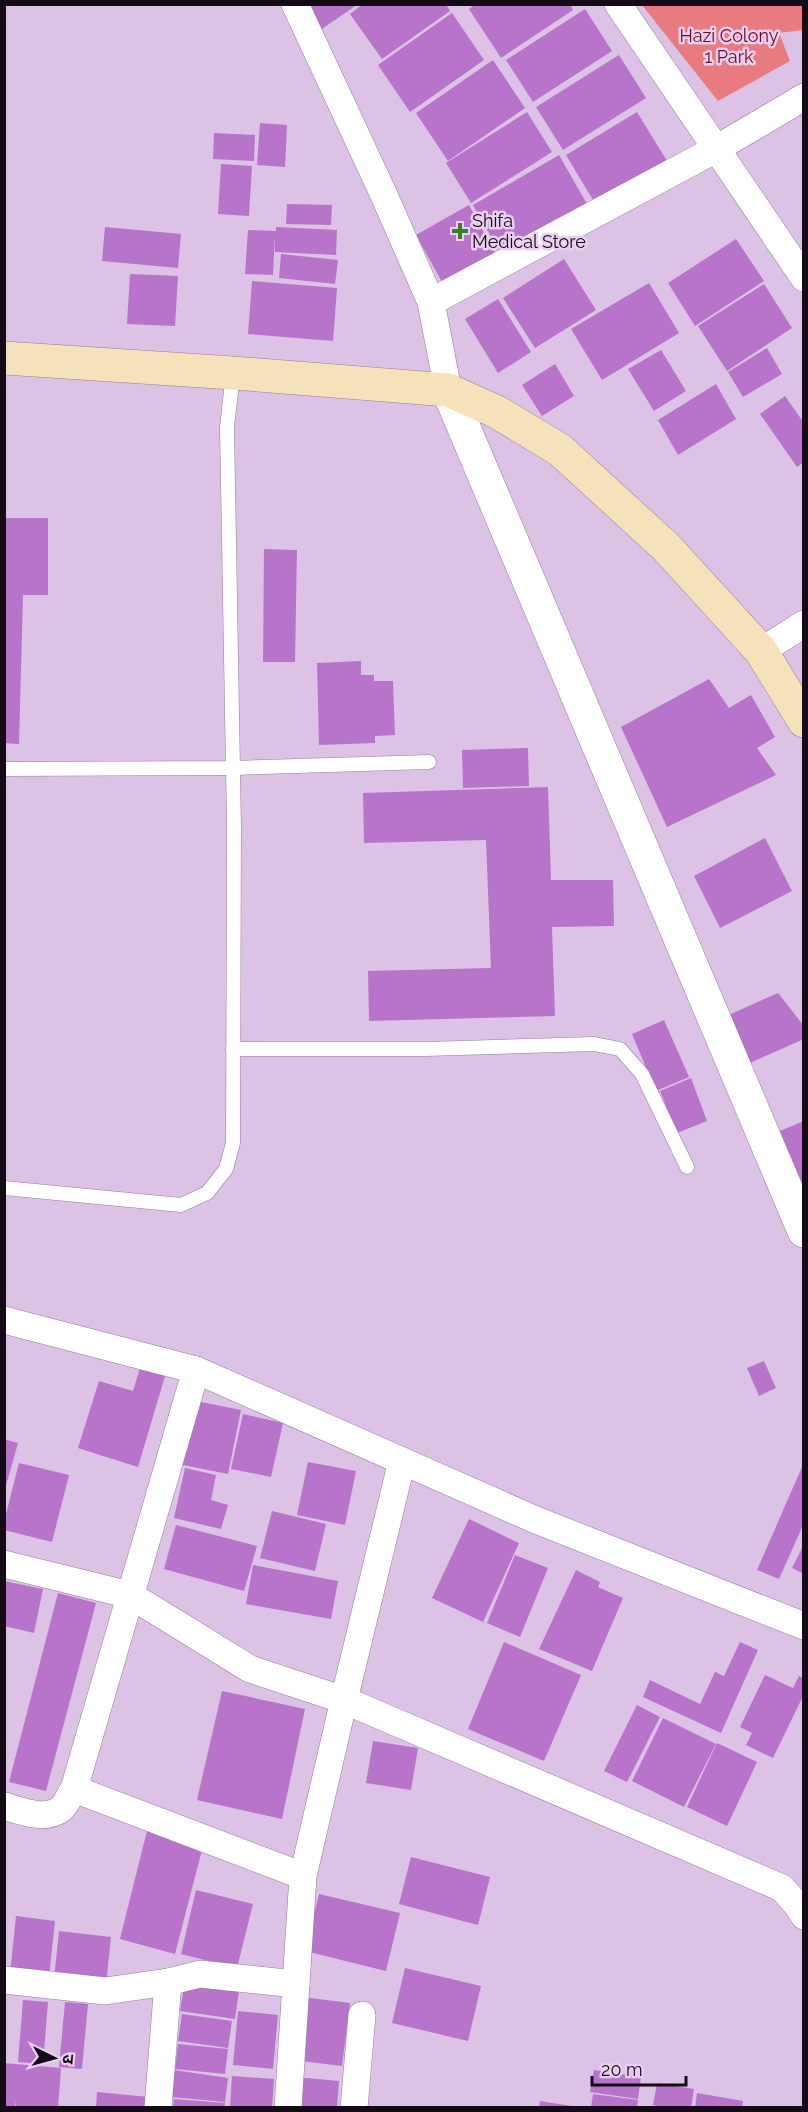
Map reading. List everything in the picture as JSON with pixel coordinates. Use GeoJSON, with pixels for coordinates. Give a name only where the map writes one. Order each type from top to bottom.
{"type":"FeatureCollection","features":[{"type":"Feature","properties":{"kind":"main road"},"geometry":{"type":"LineString","coordinates":[[4,358],[448,390],[497,412],[560,450],[666,547],[761,651],[804,721]]}},
{"type":"Feature","properties":{"kind":"street"},"geometry":{"type":"LineString","coordinates":[[295,4],[384,193],[431,302],[448,390],[804,1231]]}},
{"type":"Feature","properties":{"kind":"street"},"geometry":{"type":"LineString","coordinates":[[618,4],[804,278]]}},
{"type":"Feature","properties":{"kind":"street"},"geometry":{"type":"LineString","coordinates":[[431,302],[716,149],[804,97]]}},
{"type":"Feature","properties":{"kind":"street"},"geometry":{"type":"LineString","coordinates":[[761,651],[804,624]]}},
{"type":"Feature","properties":{"kind":"street"},"geometry":{"type":"LineString","coordinates":[[4,1320],[196,1370],[536,1521],[804,1626]]}},
{"type":"Feature","properties":{"kind":"street"},"geometry":{"type":"LineString","coordinates":[[4,1806],[26,1813],[44,1815],[61,1809],[74,1789],[196,1370]]}},
{"type":"Feature","properties":{"kind":"street"},"geometry":{"type":"LineString","coordinates":[[288,2108],[303,1876],[402,1461]]}},
{"type":"Feature","properties":{"kind":"street"},"geometry":{"type":"LineString","coordinates":[[4,1564],[130,1595],[250,1670],[344,1700],[782,1888],[804,1916]]}},
{"type":"Feature","properties":{"kind":"street"},"geometry":{"type":"LineString","coordinates":[[74,1789],[303,1876]]}},
{"type":"Feature","properties":{"kind":"street"},"geometry":{"type":"LineString","coordinates":[[4,1980],[105,1991],[168,1983],[200,1974],[296,1984]]}},
{"type":"Feature","properties":{"kind":"street"},"geometry":{"type":"LineString","coordinates":[[158,2108],[168,1983]]}},
{"type":"Feature","properties":{"kind":"street"},"geometry":{"type":"LineString","coordinates":[[354,2108],[362,2014]]}},
{"type":"Feature","properties":{"kind":"lane"},"geometry":{"type":"LineString","coordinates":[[4,1188],[181,1205],[207,1193],[226,1169],[233,1143],[234,827],[231,768],[227,427],[232,373]]}},
{"type":"Feature","properties":{"kind":"lane"},"geometry":{"type":"LineString","coordinates":[[4,769],[231,768],[429,762]]}},
{"type":"Feature","properties":{"kind":"lane"},"geometry":{"type":"LineString","coordinates":[[233,1049],[426,1049],[594,1044],[620,1049],[642,1074],[687,1167]]}},
{"type":"Feature","properties":{"kind":"green space","name":"Hazi Colony 1 Park"},"geometry":{"type":"Polygon","coordinates":[[[642,5],[802,5],[803,30],[779,33],[790,61],[718,101],[642,5]]]}},
{"type":"Feature","properties":{"kind":"building"},"geometry":{"type":"Polygon","coordinates":[[[305,4],[358,4],[322,29],[305,4]]]}},
{"type":"Feature","properties":{"kind":"building"},"geometry":{"type":"Polygon","coordinates":[[[363,4],[446,4],[450,11],[382,59],[350,14],[363,4]]]}},
{"type":"Feature","properties":{"kind":"building"},"geometry":{"type":"Polygon","coordinates":[[[476,4],[570,4],[573,10],[501,58],[469,9],[476,4]]]}},
{"type":"Feature","properties":{"kind":"building"},"geometry":{"type":"Polygon","coordinates":[[[585,9],[612,51],[533,102],[506,60],[585,9]]]}},
{"type":"Feature","properties":{"kind":"building"},"geometry":{"type":"Polygon","coordinates":[[[452,13],[484,60],[410,112],[378,65],[452,13]]]}},
{"type":"Feature","properties":{"kind":"building"},"geometry":{"type":"Polygon","coordinates":[[[619,55],[646,98],[563,150],[536,107],[619,55]]]}},
{"type":"Feature","properties":{"kind":"building"},"geometry":{"type":"Polygon","coordinates":[[[493,60],[525,108],[448,161],[416,113],[493,60]]]}},
{"type":"Feature","properties":{"kind":"building"},"geometry":{"type":"Polygon","coordinates":[[[527,112],[552,152],[471,203],[446,163],[527,112]]]}},
{"type":"Feature","properties":{"kind":"building"},"geometry":{"type":"Polygon","coordinates":[[[637,112],[667,161],[596,205],[566,155],[637,112]]]}},
{"type":"Feature","properties":{"kind":"building"},"geometry":{"type":"Polygon","coordinates":[[[260,123],[287,125],[285,167],[257,165],[260,123]]]}},
{"type":"Feature","properties":{"kind":"building"},"geometry":{"type":"Polygon","coordinates":[[[214,133],[255,135],[254,161],[213,159],[214,133]]]}},
{"type":"Feature","properties":{"kind":"building"},"geometry":{"type":"Polygon","coordinates":[[[559,155],[591,211],[505,261],[473,205],[559,155]]]}},
{"type":"Feature","properties":{"kind":"building"},"geometry":{"type":"Polygon","coordinates":[[[221,164],[252,166],[249,216],[218,214],[221,164]]]}},
{"type":"Feature","properties":{"kind":"building"},"geometry":{"type":"Polygon","coordinates":[[[287,204],[332,205],[331,225],[286,224],[287,204]]]}},
{"type":"Feature","properties":{"kind":"building"},"geometry":{"type":"Polygon","coordinates":[[[469,205],[495,253],[442,282],[416,235],[469,205]]]}},
{"type":"Feature","properties":{"kind":"building"},"geometry":{"type":"Polygon","coordinates":[[[105,227],[181,234],[178,268],[102,261],[105,227]]]}},
{"type":"Feature","properties":{"kind":"building"},"geometry":{"type":"Polygon","coordinates":[[[276,227],[337,230],[336,255],[275,252],[275,236],[273,275],[245,274],[248,230],[276,231],[276,227]]]}},
{"type":"Feature","properties":{"kind":"building"},"geometry":{"type":"Polygon","coordinates":[[[736,239],[764,281],[695,326],[668,283],[736,239]]]}},
{"type":"Feature","properties":{"kind":"building"},"geometry":{"type":"Polygon","coordinates":[[[281,254],[338,260],[335,284],[279,278],[281,254]]]}},
{"type":"Feature","properties":{"kind":"building"},"geometry":{"type":"Polygon","coordinates":[[[564,259],[596,310],[535,348],[503,298],[564,259]]]}},
{"type":"Feature","properties":{"kind":"building"},"geometry":{"type":"Polygon","coordinates":[[[130,274],[178,276],[175,326],[127,324],[130,274]]]}},
{"type":"Feature","properties":{"kind":"building"},"geometry":{"type":"Polygon","coordinates":[[[252,281],[337,288],[333,341],[248,334],[252,281]]]}},
{"type":"Feature","properties":{"kind":"building"},"geometry":{"type":"Polygon","coordinates":[[[649,283],[679,333],[602,380],[571,329],[649,283]]]}},
{"type":"Feature","properties":{"kind":"building"},"geometry":{"type":"Polygon","coordinates":[[[764,284],[792,328],[727,371],[698,326],[764,284]]]}},
{"type":"Feature","properties":{"kind":"building"},"geometry":{"type":"Polygon","coordinates":[[[498,299],[531,352],[498,373],[465,319],[498,299]]]}},
{"type":"Feature","properties":{"kind":"building"},"geometry":{"type":"Polygon","coordinates":[[[767,348],[782,374],[743,397],[728,372],[767,348]]]}},
{"type":"Feature","properties":{"kind":"building"},"geometry":{"type":"Polygon","coordinates":[[[661,350],[686,391],[654,411],[628,369],[661,350]]]}},
{"type":"Feature","properties":{"kind":"building"},"geometry":{"type":"Polygon","coordinates":[[[555,364],[574,396],[542,416],[522,385],[555,364]]]}},
{"type":"Feature","properties":{"kind":"building"},"geometry":{"type":"Polygon","coordinates":[[[716,384],[736,419],[678,455],[658,420],[716,384]]]}},
{"type":"Feature","properties":{"kind":"building"},"geometry":{"type":"Polygon","coordinates":[[[785,396],[804,423],[804,462],[797,467],[760,414],[785,396]]]}},
{"type":"Feature","properties":{"kind":"building"},"geometry":{"type":"Polygon","coordinates":[[[4,518],[48,518],[48,595],[23,595],[19,744],[4,743],[4,518]]]}},
{"type":"Feature","properties":{"kind":"building"},"geometry":{"type":"Polygon","coordinates":[[[264,549],[297,550],[295,662],[263,662],[264,549]]]}},
{"type":"Feature","properties":{"kind":"building"},"geometry":{"type":"Polygon","coordinates":[[[361,661],[361,675],[374,675],[374,681],[393,681],[395,735],[375,736],[375,743],[319,745],[317,663],[361,661]]]}},
{"type":"Feature","properties":{"kind":"building"},"geometry":{"type":"Polygon","coordinates":[[[709,679],[729,708],[751,695],[775,737],[757,748],[776,775],[667,827],[621,727],[709,679]]]}},
{"type":"Feature","properties":{"kind":"building"},"geometry":{"type":"Polygon","coordinates":[[[528,748],[529,786],[463,788],[462,750],[528,748]]]}},
{"type":"Feature","properties":{"kind":"building"},"geometry":{"type":"Polygon","coordinates":[[[548,787],[551,880],[613,880],[614,926],[552,927],[555,1016],[369,1021],[368,971],[491,968],[486,840],[364,843],[363,793],[548,787]]]}},
{"type":"Feature","properties":{"kind":"building"},"geometry":{"type":"Polygon","coordinates":[[[765,838],[792,891],[720,928],[694,876],[765,838]]]}},
{"type":"Feature","properties":{"kind":"building"},"geometry":{"type":"Polygon","coordinates":[[[778,993],[804,1026],[804,1039],[745,1065],[724,1017],[778,993]]]}},
{"type":"Feature","properties":{"kind":"building"},"geometry":{"type":"Polygon","coordinates":[[[664,1020],[689,1077],[656,1091],[632,1034],[664,1020]]]}},
{"type":"Feature","properties":{"kind":"building"},"geometry":{"type":"Polygon","coordinates":[[[691,1078],[707,1121],[677,1133],[660,1091],[691,1078]]]}},
{"type":"Feature","properties":{"kind":"building"},"geometry":{"type":"Polygon","coordinates":[[[804,1121],[804,1187],[798,1189],[775,1133],[804,1121]]]}},
{"type":"Feature","properties":{"kind":"building"},"geometry":{"type":"Polygon","coordinates":[[[764,1361],[776,1388],[759,1396],[747,1368],[764,1361]]]}},
{"type":"Feature","properties":{"kind":"building"},"geometry":{"type":"Polygon","coordinates":[[[140,1368],[165,1376],[138,1467],[78,1448],[99,1381],[133,1391],[140,1368]]]}},
{"type":"Feature","properties":{"kind":"building"},"geometry":{"type":"Polygon","coordinates":[[[191,1400],[241,1410],[228,1474],[178,1464],[191,1400]]]}},
{"type":"Feature","properties":{"kind":"building"},"geometry":{"type":"Polygon","coordinates":[[[243,1414],[283,1423],[271,1477],[231,1469],[243,1414]]]}},
{"type":"Feature","properties":{"kind":"building"},"geometry":{"type":"Polygon","coordinates":[[[4,1439],[18,1443],[5,1489],[4,1489],[4,1439]]]}},
{"type":"Feature","properties":{"kind":"building"},"geometry":{"type":"Polygon","coordinates":[[[308,1462],[356,1471],[345,1525],[297,1515],[308,1462]]]}},
{"type":"Feature","properties":{"kind":"building"},"geometry":{"type":"Polygon","coordinates":[[[19,1463],[69,1475],[52,1542],[4,1530],[19,1463]]]}},
{"type":"Feature","properties":{"kind":"building"},"geometry":{"type":"Polygon","coordinates":[[[802,1467],[804,1468],[804,1523],[779,1579],[757,1570],[802,1467]]]}},
{"type":"Feature","properties":{"kind":"building"},"geometry":{"type":"Polygon","coordinates":[[[185,1468],[216,1475],[211,1500],[228,1505],[221,1529],[174,1518],[185,1468]]]}},
{"type":"Feature","properties":{"kind":"building"},"geometry":{"type":"Polygon","coordinates":[[[272,1511],[326,1524],[315,1571],[260,1558],[272,1511]]]}},
{"type":"Feature","properties":{"kind":"building"},"geometry":{"type":"Polygon","coordinates":[[[469,1519],[519,1543],[483,1622],[432,1598],[469,1519]]]}},
{"type":"Feature","properties":{"kind":"building"},"geometry":{"type":"Polygon","coordinates":[[[176,1525],[257,1546],[244,1591],[164,1569],[176,1525]]]}},
{"type":"Feature","properties":{"kind":"building"},"geometry":{"type":"Polygon","coordinates":[[[804,1544],[804,1574],[792,1568],[804,1544]]]}},
{"type":"Feature","properties":{"kind":"building"},"geometry":{"type":"Polygon","coordinates":[[[515,1555],[548,1568],[520,1637],[487,1623],[515,1555]]]}},
{"type":"Feature","properties":{"kind":"building"},"geometry":{"type":"Polygon","coordinates":[[[253,1565],[338,1581],[331,1619],[246,1604],[253,1565]]]}},
{"type":"Feature","properties":{"kind":"building"},"geometry":{"type":"Polygon","coordinates":[[[576,1570],[600,1582],[598,1587],[623,1598],[592,1671],[539,1649],[576,1570]]]}},
{"type":"Feature","properties":{"kind":"building"},"geometry":{"type":"Polygon","coordinates":[[[4,1581],[43,1589],[34,1633],[4,1626],[4,1581]]]}},
{"type":"Feature","properties":{"kind":"building"},"geometry":{"type":"Polygon","coordinates":[[[58,1593],[96,1603],[46,1791],[9,1782],[58,1593]]]}},
{"type":"Feature","properties":{"kind":"building"},"geometry":{"type":"Polygon","coordinates":[[[504,1642],[581,1675],[544,1761],[468,1729],[504,1642]]]}},
{"type":"Feature","properties":{"kind":"building"},"geometry":{"type":"Polygon","coordinates":[[[740,1642],[758,1650],[721,1733],[643,1697],[650,1680],[700,1704],[715,1672],[724,1676],[740,1642]]]}},
{"type":"Feature","properties":{"kind":"building"},"geometry":{"type":"Polygon","coordinates":[[[765,1675],[793,1688],[799,1676],[804,1679],[804,1694],[773,1758],[746,1745],[752,1733],[740,1727],[765,1675]]]}},
{"type":"Feature","properties":{"kind":"building"},"geometry":{"type":"Polygon","coordinates":[[[222,1691],[305,1709],[282,1819],[197,1800],[222,1691]]]}},
{"type":"Feature","properties":{"kind":"building"},"geometry":{"type":"Polygon","coordinates":[[[637,1705],[660,1717],[627,1782],[604,1771],[637,1705]]]}},
{"type":"Feature","properties":{"kind":"building"},"geometry":{"type":"Polygon","coordinates":[[[663,1718],[716,1744],[684,1807],[632,1781],[663,1718]]]}},
{"type":"Feature","properties":{"kind":"building"},"geometry":{"type":"Polygon","coordinates":[[[373,1741],[418,1748],[411,1790],[366,1783],[373,1741]]]}},
{"type":"Feature","properties":{"kind":"building"},"geometry":{"type":"Polygon","coordinates":[[[717,1743],[757,1762],[727,1826],[687,1807],[717,1743]]]}},
{"type":"Feature","properties":{"kind":"building"},"geometry":{"type":"Polygon","coordinates":[[[147,1831],[203,1846],[175,1954],[120,1939],[147,1831]]]}},
{"type":"Feature","properties":{"kind":"building"},"geometry":{"type":"Polygon","coordinates":[[[411,1857],[490,1877],[478,1925],[399,1904],[411,1857]]]}},
{"type":"Feature","properties":{"kind":"building"},"geometry":{"type":"Polygon","coordinates":[[[196,1890],[253,1904],[237,1968],[181,1954],[196,1890]]]}},
{"type":"Feature","properties":{"kind":"building"},"geometry":{"type":"Polygon","coordinates":[[[319,1894],[400,1913],[386,1971],[305,1951],[319,1894]]]}},
{"type":"Feature","properties":{"kind":"building"},"geometry":{"type":"Polygon","coordinates":[[[16,1916],[55,1921],[49,1977],[10,1973],[16,1916]]]}},
{"type":"Feature","properties":{"kind":"building"},"geometry":{"type":"Polygon","coordinates":[[[59,1931],[111,1937],[106,1985],[54,1979],[59,1931]]]}},
{"type":"Feature","properties":{"kind":"building"},"geometry":{"type":"Polygon","coordinates":[[[405,1968],[481,1986],[468,2041],[392,2023],[405,1968]]]}},
{"type":"Feature","properties":{"kind":"building"},"geometry":{"type":"Polygon","coordinates":[[[185,1982],[239,1991],[235,2019],[180,2011],[185,1982]]]}},
{"type":"Feature","properties":{"kind":"building"},"geometry":{"type":"Polygon","coordinates":[[[302,1997],[350,2003],[342,2066],[293,2060],[302,1997]]]}},
{"type":"Feature","properties":{"kind":"building"},"geometry":{"type":"Polygon","coordinates":[[[23,2000],[48,2002],[43,2064],[18,2062],[23,2000]]]}},
{"type":"Feature","properties":{"kind":"building"},"geometry":{"type":"Polygon","coordinates":[[[65,2002],[88,2004],[82,2069],[59,2067],[65,2002]]]}},
{"type":"Feature","properties":{"kind":"building"},"geometry":{"type":"Polygon","coordinates":[[[238,2011],[278,2015],[273,2069],[233,2065],[238,2011]]]}},
{"type":"Feature","properties":{"kind":"building"},"geometry":{"type":"Polygon","coordinates":[[[182,2014],[232,2021],[228,2048],[178,2041],[182,2014]]]}},
{"type":"Feature","properties":{"kind":"building"},"geometry":{"type":"Polygon","coordinates":[[[178,2044],[228,2049],[225,2074],[175,2069],[178,2044]]]}},
{"type":"Feature","properties":{"kind":"building"},"geometry":{"type":"Polygon","coordinates":[[[4,2063],[61,2068],[58,2108],[16,2108],[15,2101],[15,2108],[4,2108],[4,2063]]]}},
{"type":"Feature","properties":{"kind":"building"},"geometry":{"type":"Polygon","coordinates":[[[174,2070],[228,2078],[225,2102],[171,2097],[174,2070]]]}},
{"type":"Feature","properties":{"kind":"building"},"geometry":{"type":"Polygon","coordinates":[[[594,2070],[641,2077],[638,2099],[590,2092],[594,2070]]]}},
{"type":"Feature","properties":{"kind":"building"},"geometry":{"type":"Polygon","coordinates":[[[232,2076],[274,2079],[272,2108],[230,2108],[232,2076]]]}},
{"type":"Feature","properties":{"kind":"building"},"geometry":{"type":"Polygon","coordinates":[[[296,2077],[339,2081],[337,2108],[293,2108],[296,2077]]]}},
{"type":"Feature","properties":{"kind":"building"},"geometry":{"type":"Polygon","coordinates":[[[657,2083],[694,2089],[691,2108],[666,2108],[653,2105],[657,2083]]]}},
{"type":"Feature","properties":{"kind":"building"},"geometry":{"type":"Polygon","coordinates":[[[97,2092],[149,2097],[148,2108],[96,2108],[97,2092]]]}},
{"type":"Feature","properties":{"kind":"building"},"geometry":{"type":"Polygon","coordinates":[[[697,2093],[743,2101],[742,2108],[695,2108],[697,2093]]]}},
{"type":"Feature","properties":{"kind":"building"},"geometry":{"type":"Polygon","coordinates":[[[593,2094],[638,2100],[637,2108],[591,2108],[593,2094]]]}},
{"type":"Feature","properties":{"kind":"building"},"geometry":{"type":"Polygon","coordinates":[[[174,2099],[225,2103],[224,2108],[173,2108],[174,2099]]]}},
{"type":"Feature","properties":{"kind":"building"},"geometry":{"type":"Polygon","coordinates":[[[540,2101],[572,2106],[572,2108],[539,2108],[540,2101]]]}},
{"type":"Feature","properties":{"kind":"place","name":"Shifa Medical Store"},"geometry":{"type":"Point","coordinates":[460,231]}}]}
